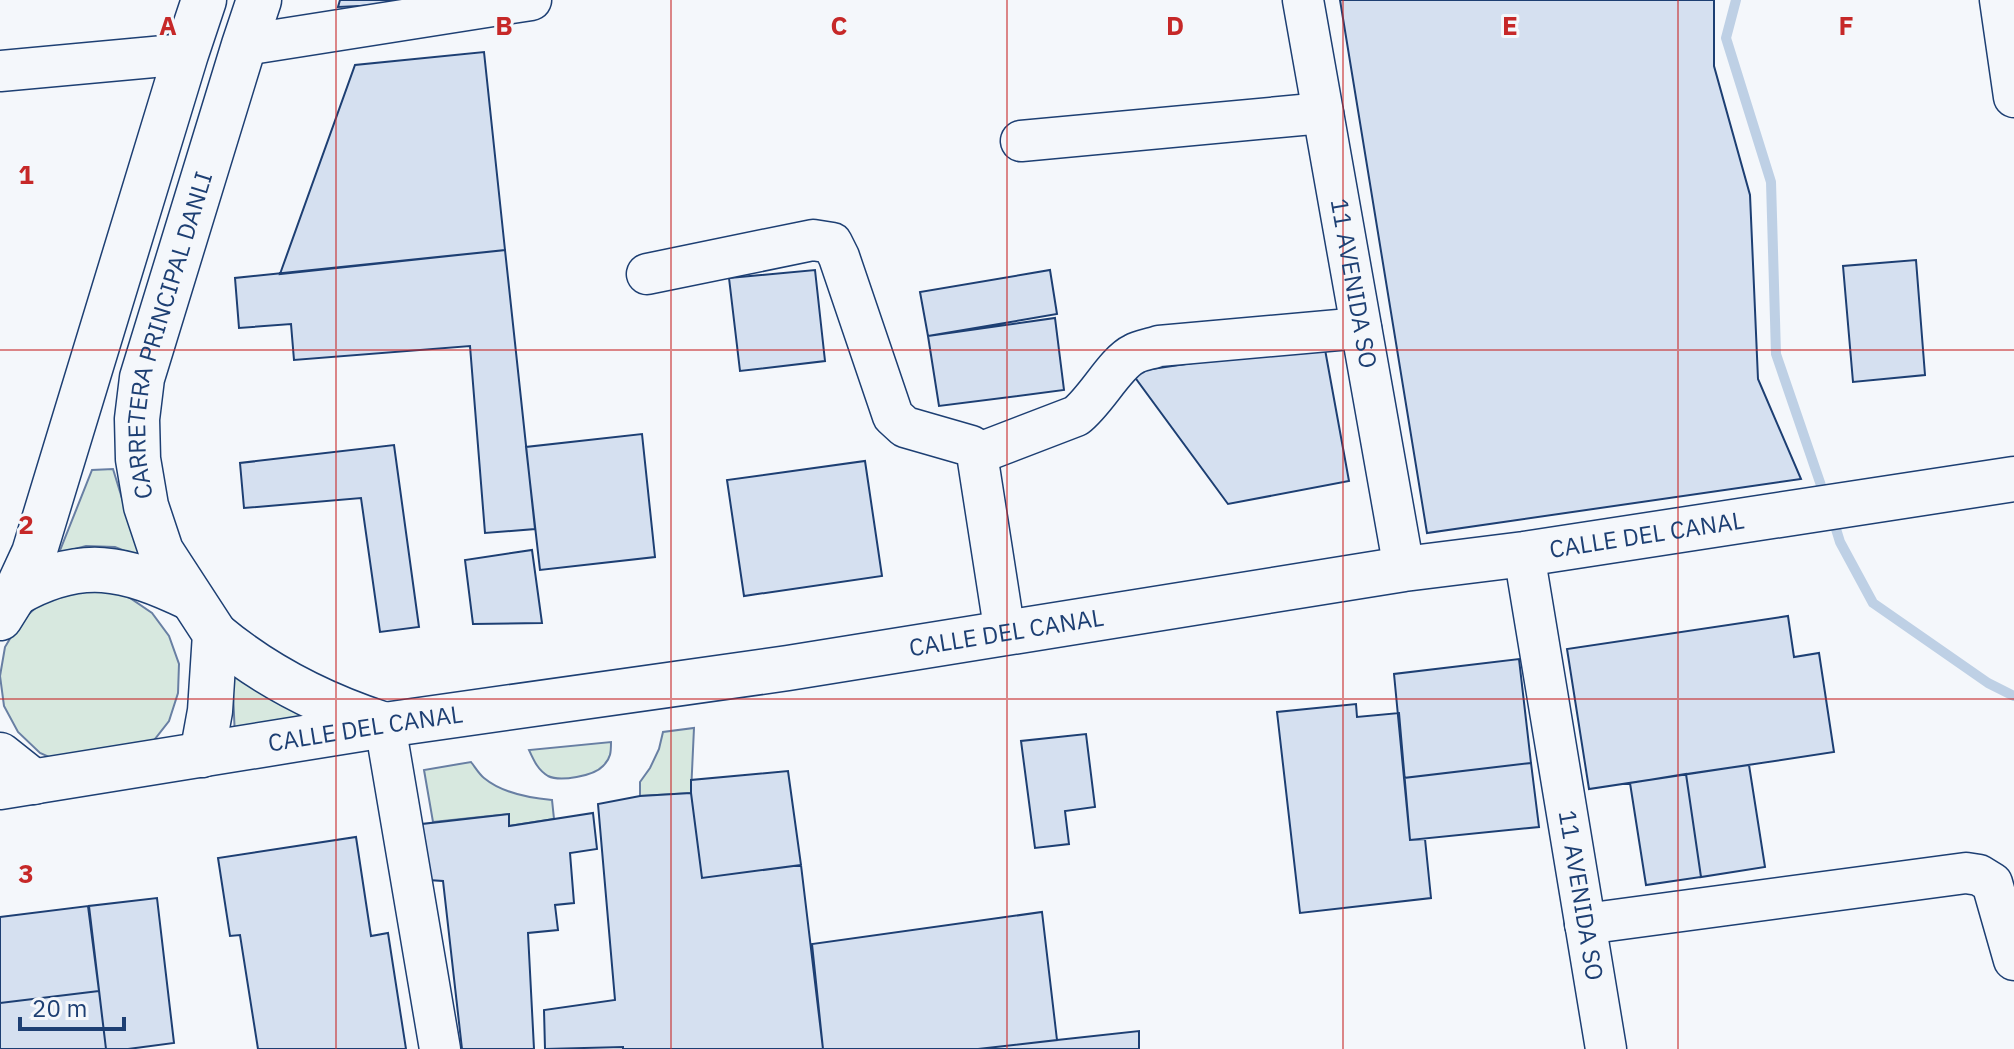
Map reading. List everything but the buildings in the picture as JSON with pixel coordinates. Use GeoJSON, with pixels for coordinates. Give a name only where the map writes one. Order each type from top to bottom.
{"type":"FeatureCollection","features":[{"type":"Feature","properties":{"kind":"main road"},"geometry":{"type":"LineString","coordinates":[[8,606],[39,538],[204,0]]}},
{"type":"Feature","properties":{"kind":"main road","name":"CARRETERA PRINCIPAL DANLI"},"geometry":{"type":"LineString","coordinates":[[259,0],[142,378],[137,419],[138,459],[146,506],[161,551],[215,634],[236,652],[301,691],[351,714],[385,725]]}},
{"type":"Feature","properties":{"kind":"main road","name":"CALLE DEL CANAL"},"geometry":{"type":"LineString","coordinates":[[17,785],[385,725],[788,668],[1404,569],[1524,554],[2014,479]]}},
{"type":"Feature","properties":{"kind":"main road"},"geometry":{"type":"LineString","coordinates":[[8,606],[28,586],[64,572],[103,569],[152,580],[190,598]]}},
{"type":"Feature","properties":{"kind":"main road"},"geometry":{"type":"LineString","coordinates":[[202,755],[211,697],[215,634]]}},
{"type":"Feature","properties":{"kind":"main road"},"geometry":{"type":"LineString","coordinates":[[0,755],[17,785]]}},
{"type":"Feature","properties":{"kind":"street"},"geometry":{"type":"LineString","coordinates":[[244,45],[531,0]]}},
{"type":"Feature","properties":{"kind":"street","name":"11 AVENIDA SO"},"geometry":{"type":"LineString","coordinates":[[1303,0],[1404,569]]}},
{"type":"Feature","properties":{"kind":"street"},"geometry":{"type":"LineString","coordinates":[[2000,0],[2014,97]]}},
{"type":"Feature","properties":{"kind":"street"},"geometry":{"type":"LineString","coordinates":[[0,71],[186,54]]}},
{"type":"Feature","properties":{"kind":"street"},"geometry":{"type":"LineString","coordinates":[[1021,141],[1323,113]]}},
{"type":"Feature","properties":{"kind":"street"},"geometry":{"type":"LineString","coordinates":[[647,274],[813,240],[832,243],[893,416],[905,427],[971,446],[977,454],[1005,634]]}},
{"type":"Feature","properties":{"kind":"street"},"geometry":{"type":"LineString","coordinates":[[977,454],[1076,416],[1086,409],[1131,355],[1159,346],[1361,328]]}},
{"type":"Feature","properties":{"kind":"street","name":"11 AVENIDA SO"},"geometry":{"type":"LineString","coordinates":[[1524,554],[1606,1049]]}},
{"type":"Feature","properties":{"kind":"street"},"geometry":{"type":"LineString","coordinates":[[385,725],[440,1049]]}},
{"type":"Feature","properties":{"kind":"street"},"geometry":{"type":"LineString","coordinates":[[1585,924],[1966,873],[1979,875],[1992,883],[2014,960]]}},
{"type":"Feature","properties":{"kind":"shaded area"},"geometry":{"type":"Polygon","coordinates":[[[113,469],[140,557],[115,547],[86,546],[59,553],[92,470],[113,469]]]}},
{"type":"Feature","properties":{"kind":"shaded area"},"geometry":{"type":"Polygon","coordinates":[[[99,589],[127,596],[152,613],[169,636],[179,664],[178,693],[169,721],[151,744],[67,765],[40,753],[18,732],[4,706],[0,676],[5,647],[20,622],[42,602],[69,591],[99,589]]]}},
{"type":"Feature","properties":{"kind":"shaded area"},"geometry":{"type":"Polygon","coordinates":[[[232,670],[315,723],[235,737],[232,670]]]}},
{"type":"Feature","properties":{"kind":"shaded area"},"geometry":{"type":"Polygon","coordinates":[[[694,728],[691,793],[640,796],[640,782],[659,749],[663,732],[694,728]]]}},
{"type":"Feature","properties":{"kind":"shaded area"},"geometry":{"type":"Polygon","coordinates":[[[611,742],[608,760],[599,770],[568,778],[553,778],[545,774],[529,750],[611,742]]]}},
{"type":"Feature","properties":{"kind":"shaded area"},"geometry":{"type":"Polygon","coordinates":[[[471,762],[482,776],[507,791],[552,800],[554,819],[509,826],[508,814],[433,822],[424,770],[471,762]]]}},
{"type":"Feature","properties":{"kind":"waterway"},"geometry":{"type":"LineString","coordinates":[[1736,0],[1726,38],[1771,182],[1776,354],[1825,497]]}},
{"type":"Feature","properties":{"kind":"waterway"},"geometry":{"type":"LineString","coordinates":[[1832,516],[1840,542],[1873,603],[1988,683],[2014,696]]}}]}
